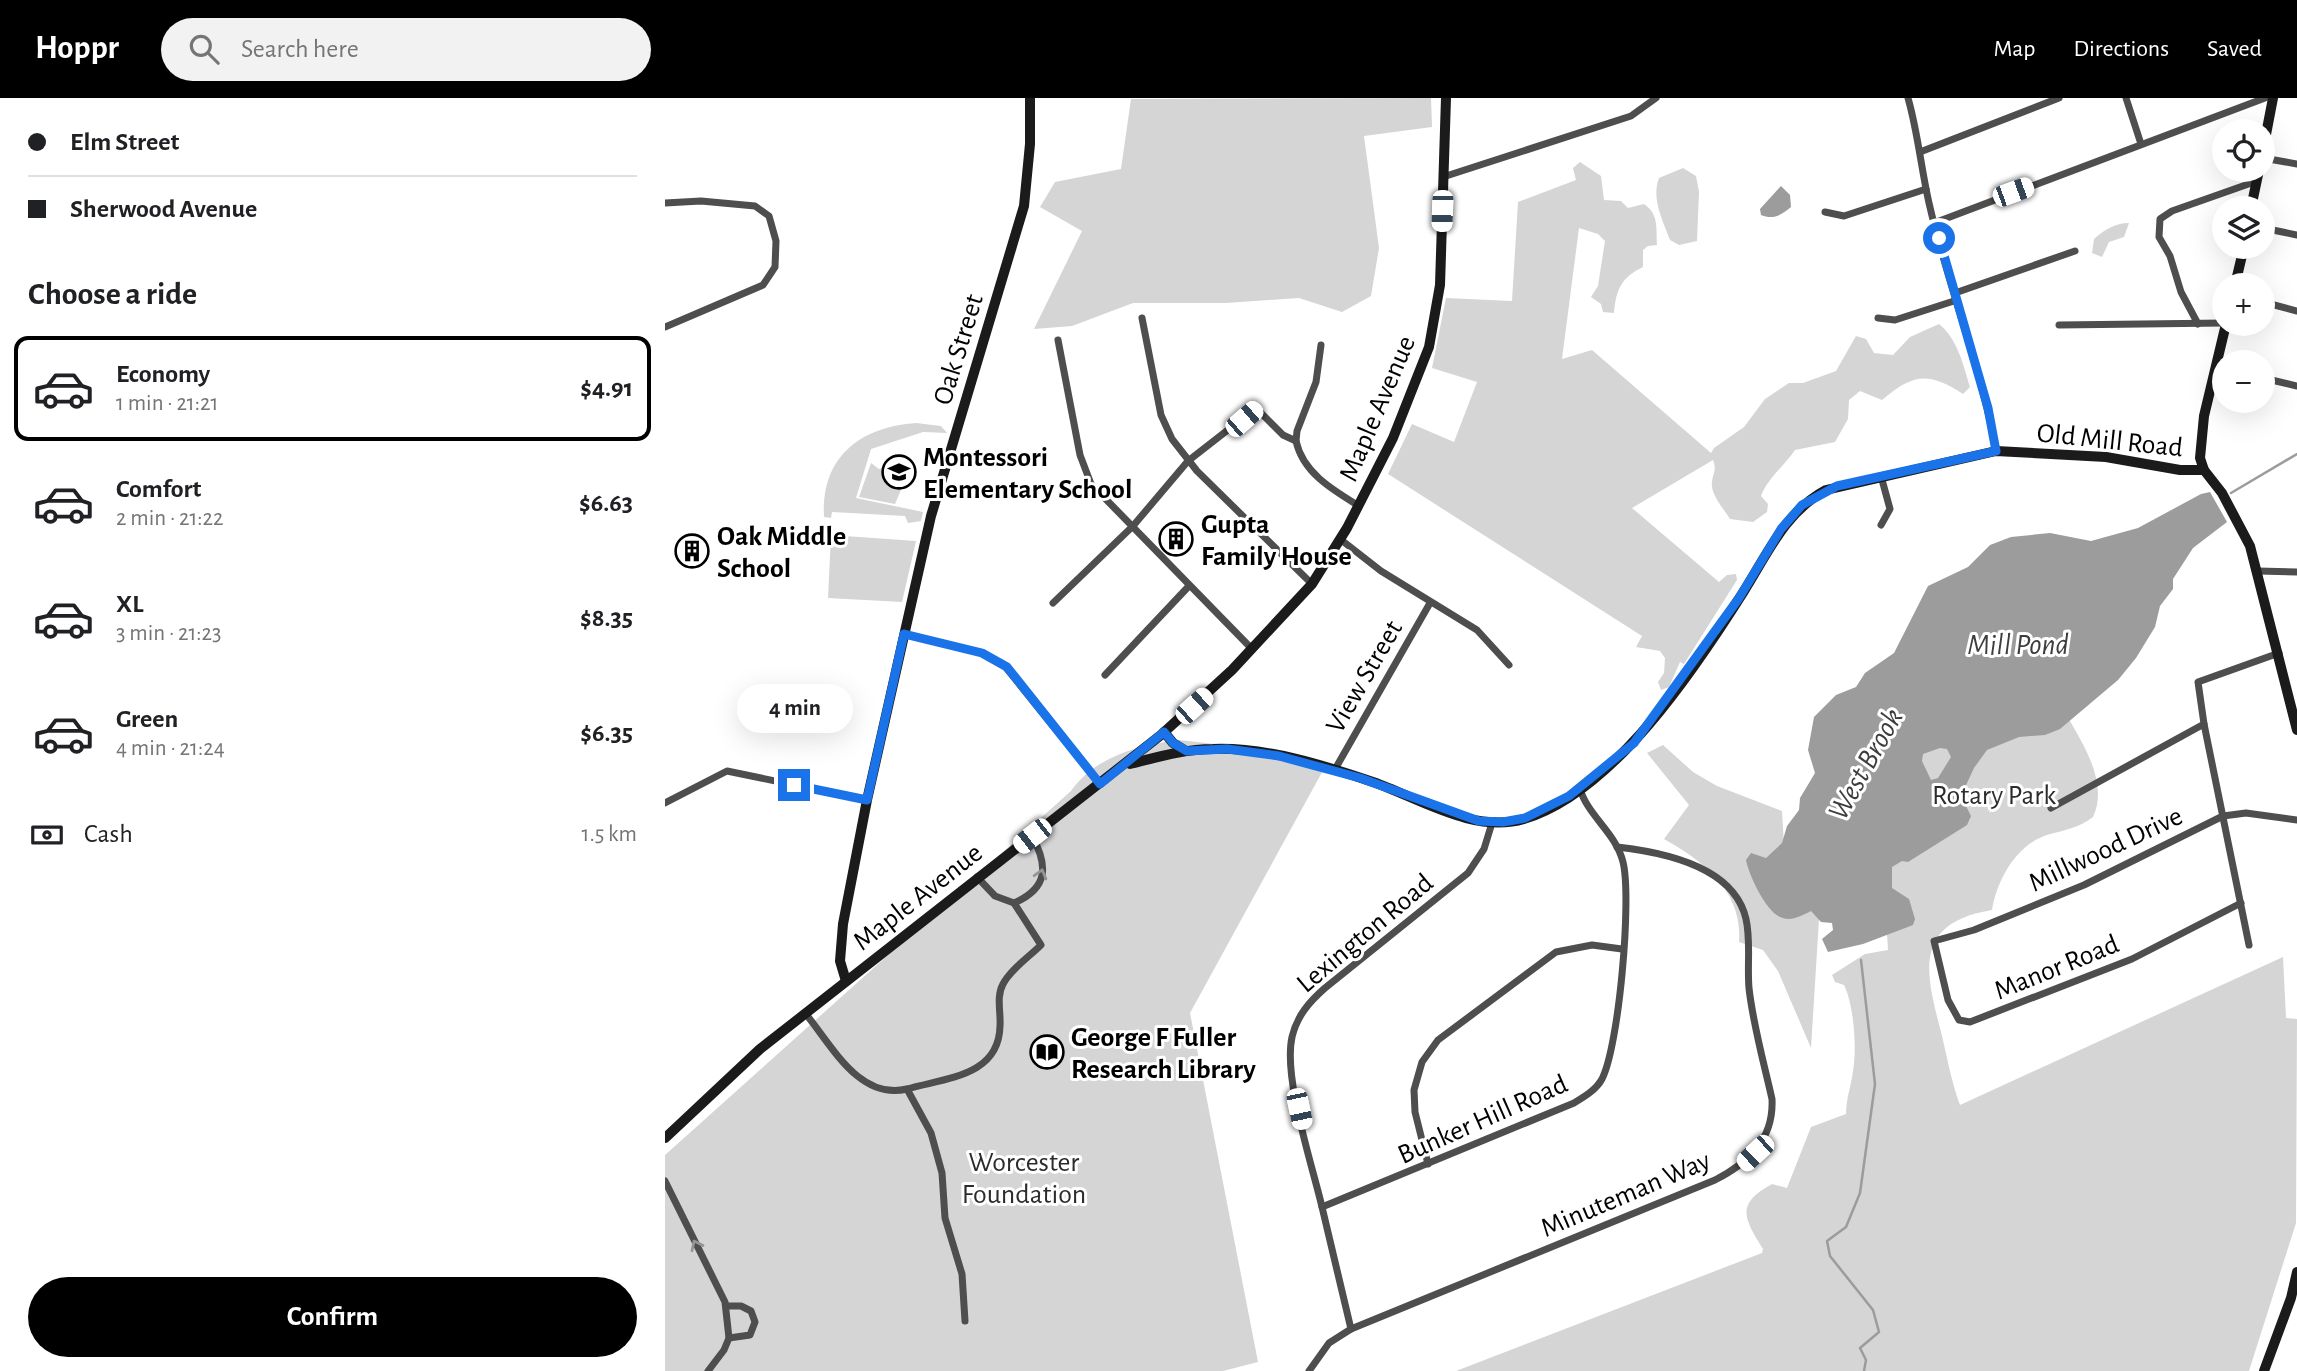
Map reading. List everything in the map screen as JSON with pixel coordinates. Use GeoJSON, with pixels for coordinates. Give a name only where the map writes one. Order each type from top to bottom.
{"type":"FeatureCollection","features":[{"type":"Feature","properties":{"kind":"street","name":"Oak Street"},"geometry":{"type":"LineString","coordinates":[[846,981],[840,963],[841,937],[867,800],[933,509],[1024,206],[1030,141],[1030,98]]}},
{"type":"Feature","properties":{"kind":"street","name":"Maple Avenue"},"geometry":{"type":"LineString","coordinates":[[665,1138],[743,1063],[977,877],[1153,742],[1252,649],[1312,584],[1359,506],[1403,417],[1433,335],[1440,285],[1446,98]]}},
{"type":"Feature","properties":{"kind":"street"},"geometry":{"type":"LineString","coordinates":[[1908,98],[1934,223],[1988,408],[1996,451]]}},
{"type":"Feature","properties":{"kind":"street"},"geometry":{"type":"LineString","coordinates":[[1920,152],[2059,98]]}},
{"type":"Feature","properties":{"kind":"street"},"geometry":{"type":"LineString","coordinates":[[2126,98],[2141,144]]}},
{"type":"Feature","properties":{"kind":"street"},"geometry":{"type":"LineString","coordinates":[[1934,223],[2265,98]]}},
{"type":"Feature","properties":{"kind":"street"},"geometry":{"type":"LineString","coordinates":[[2269,119],[2273,98]]}},
{"type":"Feature","properties":{"kind":"street"},"geometry":{"type":"LineString","coordinates":[[1443,177],[1633,116],[1654,100]]}},
{"type":"Feature","properties":{"kind":"street"},"geometry":{"type":"LineString","coordinates":[[2275,160],[2297,164]]}},
{"type":"Feature","properties":{"kind":"street"},"geometry":{"type":"LineString","coordinates":[[2198,324],[2181,292],[2178,278],[2159,237],[2158,225],[2162,217],[2242,182]]}},
{"type":"Feature","properties":{"kind":"street"},"geometry":{"type":"LineString","coordinates":[[1825,212],[1844,216],[1926,188]]}},
{"type":"Feature","properties":{"kind":"street"},"geometry":{"type":"LineString","coordinates":[[665,203],[701,201],[759,208],[773,223],[776,256],[770,277],[763,285],[665,327]]}},
{"type":"Feature","properties":{"kind":"street"},"geometry":{"type":"LineString","coordinates":[[2275,230],[2297,235]]}},
{"type":"Feature","properties":{"kind":"street"},"geometry":{"type":"LineString","coordinates":[[1878,318],[1895,320],[2075,251]]}},
{"type":"Feature","properties":{"kind":"street"},"geometry":{"type":"LineString","coordinates":[[2275,305],[2297,311]]}},
{"type":"Feature","properties":{"kind":"street"},"geometry":{"type":"LineString","coordinates":[[1142,318],[1164,424],[1188,461],[1312,584]]}},
{"type":"Feature","properties":{"kind":"street"},"geometry":{"type":"LineString","coordinates":[[2059,326],[2212,323]]}},
{"type":"Feature","properties":{"kind":"street"},"geometry":{"type":"LineString","coordinates":[[1058,340],[1087,478],[1098,493],[1133,526],[1188,587],[1252,649]]}},
{"type":"Feature","properties":{"kind":"street"},"geometry":{"type":"LineString","coordinates":[[1321,345],[1318,373],[1297,431],[1296,441],[1301,457],[1314,474],[1359,506]]}},
{"type":"Feature","properties":{"kind":"street"},"geometry":{"type":"LineString","coordinates":[[2275,381],[2297,386]]}},
{"type":"Feature","properties":{"kind":"street"},"geometry":{"type":"LineString","coordinates":[[2204,470],[2200,443],[2212,398]]}},
{"type":"Feature","properties":{"kind":"street"},"geometry":{"type":"LineString","coordinates":[[1053,603],[1133,526],[1188,461],[1257,408],[1283,435],[1296,441]]}},
{"type":"Feature","properties":{"kind":"street","name":"Old Mill Road"},"geometry":{"type":"LineString","coordinates":[[1125,765],[1187,751],[1240,750],[1334,771],[1492,823],[1514,821],[1536,814],[1580,789],[1625,753],[1648,726],[1739,598],[1775,539],[1795,513],[1826,490],[1881,475],[1996,451],[2106,457],[2180,470],[2204,470],[2218,486],[2238,520],[2258,571],[2297,730]]}},
{"type":"Feature","properties":{"kind":"street"},"geometry":{"type":"LineString","coordinates":[[1881,475],[1890,509],[1881,525]]}},
{"type":"Feature","properties":{"kind":"street"},"geometry":{"type":"LineString","coordinates":[[1340,539],[1373,566],[1477,630],[1509,665]]}},
{"type":"Feature","properties":{"kind":"street"},"geometry":{"type":"LineString","coordinates":[[2258,571],[2297,572]]}},
{"type":"Feature","properties":{"kind":"street"},"geometry":{"type":"LineString","coordinates":[[1105,675],[1188,587]]}},
{"type":"Feature","properties":{"kind":"street","name":"View Street"},"geometry":{"type":"LineString","coordinates":[[1334,771],[1430,603]]}},
{"type":"Feature","properties":{"kind":"street"},"geometry":{"type":"LineString","coordinates":[[904,634],[982,653],[1007,667],[1100,784]]}},
{"type":"Feature","properties":{"kind":"street"},"geometry":{"type":"LineString","coordinates":[[2249,945],[2204,724],[2198,682],[2279,653]]}},
{"type":"Feature","properties":{"kind":"street"},"geometry":{"type":"LineString","coordinates":[[2051,808],[2204,724]]}},
{"type":"Feature","properties":{"kind":"street"},"geometry":{"type":"LineString","coordinates":[[1164,732],[1173,743],[1187,751]]}},
{"type":"Feature","properties":{"kind":"street"},"geometry":{"type":"LineString","coordinates":[[1153,742],[1165,755]]}},
{"type":"Feature","properties":{"kind":"street"},"geometry":{"type":"LineString","coordinates":[[665,803],[727,771],[867,800]]}},
{"type":"Feature","properties":{"kind":"street","name":"Bunker Hill Road"},"geometry":{"type":"LineString","coordinates":[[1322,1207],[1544,1117],[1574,1103],[1595,1089],[1603,1077],[1614,1040],[1627,890],[1617,847],[1584,802],[1580,789]]}},
{"type":"Feature","properties":{"kind":"street","name":"Millwood Drive"},"geometry":{"type":"LineString","coordinates":[[1934,941],[1974,930],[2084,885],[2223,816],[2246,813],[2297,820]]}},
{"type":"Feature","properties":{"kind":"street","name":"Lexington Road"},"geometry":{"type":"LineString","coordinates":[[1322,1207],[1292,1072],[1290,1048],[1297,1021],[1310,1001],[1325,988],[1468,873],[1484,849],[1492,823]]}},
{"type":"Feature","properties":{"kind":"street"},"geometry":{"type":"LineString","coordinates":[[1014,903],[1037,886],[1044,872],[1044,861],[1032,836]]}},
{"type":"Feature","properties":{"kind":"street","name":"Minuteman Way"},"geometry":{"type":"LineString","coordinates":[[1309,1371],[1329,1343],[1351,1329],[1715,1180],[1744,1164],[1760,1147],[1771,1115],[1772,1099],[1750,995],[1748,932],[1744,910],[1726,886],[1690,864],[1665,854],[1617,847]]}},
{"type":"Feature","properties":{"kind":"street"},"geometry":{"type":"LineString","coordinates":[[805,1013],[862,1082],[882,1091],[907,1089],[964,1075],[984,1063],[995,1049],[999,1036],[1003,984],[1041,945],[1014,903],[995,896],[977,877]]}},
{"type":"Feature","properties":{"kind":"street","name":"Manor Road"},"geometry":{"type":"LineString","coordinates":[[1934,941],[1952,1009],[1959,1020],[1970,1022],[2132,959],[2241,903]]}},
{"type":"Feature","properties":{"kind":"street"},"geometry":{"type":"LineString","coordinates":[[1428,1164],[1415,1112],[1414,1090],[1422,1062],[1438,1040],[1556,951],[1592,945],[1622,949]]}},
{"type":"Feature","properties":{"kind":"street"},"geometry":{"type":"LineString","coordinates":[[907,1089],[931,1133],[942,1172],[945,1218],[964,1282],[965,1321]]}},
{"type":"Feature","properties":{"kind":"street"},"geometry":{"type":"LineString","coordinates":[[665,1181],[726,1306],[729,1338],[724,1350],[708,1371]]}},
{"type":"Feature","properties":{"kind":"street"},"geometry":{"type":"LineString","coordinates":[[1322,1207],[1351,1329]]}},
{"type":"Feature","properties":{"kind":"street"},"geometry":{"type":"LineString","coordinates":[[2264,1371],[2291,1298],[2297,1272]]}},
{"type":"Feature","properties":{"kind":"street"},"geometry":{"type":"LineString","coordinates":[[726,1306],[747,1308],[755,1320],[750,1335],[729,1338]]}},
{"type":"Feature","properties":{"kind":"green space"},"geometry":{"type":"Polygon","coordinates":[[[1431,98],[1432,127],[1364,136],[1379,248],[1371,296],[1342,312],[1299,298],[1226,303],[1133,303],[1072,326],[1034,329],[1082,231],[1040,207],[1055,182],[1121,169],[1131,99],[1431,98]]]}},
{"type":"Feature","properties":{"kind":"green space"},"geometry":{"type":"Polygon","coordinates":[[[1580,162],[1601,176],[1604,200],[1621,201],[1628,208],[1644,204],[1649,208],[1656,222],[1657,245],[1643,250],[1643,267],[1621,285],[1614,313],[1603,312],[1601,304],[1591,297],[1598,286],[1605,241],[1598,234],[1579,228],[1562,359],[1592,350],[1711,453],[1744,427],[1765,399],[1789,383],[1803,383],[1836,371],[1856,336],[1866,339],[1874,353],[1893,355],[1910,337],[1939,324],[1955,345],[1970,387],[1963,394],[1931,379],[1913,380],[1882,400],[1860,391],[1849,400],[1848,419],[1835,442],[1795,450],[1772,478],[1761,496],[1768,504],[1767,512],[1753,522],[1730,519],[1718,501],[1712,487],[1715,469],[1713,460],[1632,508],[1719,582],[1727,575],[1736,574],[1737,580],[1684,664],[1680,662],[1669,687],[1661,690],[1658,682],[1664,673],[1665,658],[1660,651],[1636,647],[1642,636],[1388,474],[1412,424],[1454,442],[1477,382],[1432,368],[1446,298],[1512,301],[1518,202],[1576,180],[1573,168],[1580,162]]]}},
{"type":"Feature","properties":{"kind":"green space"},"geometry":{"type":"Polygon","coordinates":[[[1683,168],[1696,176],[1699,192],[1697,241],[1679,245],[1670,240],[1656,193],[1659,178],[1683,168]]]}},
{"type":"Feature","properties":{"kind":"green space"},"geometry":{"type":"Polygon","coordinates":[[[2129,223],[2124,237],[2109,242],[2102,257],[2092,253],[2094,239],[2114,226],[2129,223]]]}},
{"type":"Feature","properties":{"kind":"green space"},"geometry":{"type":"Polygon","coordinates":[[[916,423],[941,426],[947,433],[923,432],[871,449],[856,498],[923,512],[921,521],[908,523],[905,516],[832,512],[831,518],[824,517],[829,478],[848,449],[878,431],[916,423]]]}},
{"type":"Feature","properties":{"kind":"green space"},"geometry":{"type":"Polygon","coordinates":[[[871,463],[879,469],[886,467],[893,486],[903,485],[895,504],[859,497],[871,463]]]}},
{"type":"Feature","properties":{"kind":"green space"},"geometry":{"type":"Polygon","coordinates":[[[831,535],[916,541],[902,602],[828,598],[831,535]]]}},
{"type":"Feature","properties":{"kind":"green space","name":"Rotary Park"},"geometry":{"type":"Polygon","coordinates":[[[2070,721],[2088,755],[2097,780],[2097,805],[2093,817],[2077,826],[2047,835],[2026,847],[2003,876],[1992,910],[1966,916],[1948,926],[1937,938],[1931,953],[1931,989],[1954,1087],[1960,1105],[2283,957],[2286,1018],[2297,1019],[2296,1223],[2249,1371],[1456,1371],[1762,1253],[1763,1249],[1748,1220],[1748,1205],[1752,1198],[1772,1184],[1787,1188],[1811,1127],[1846,1114],[1854,1062],[1854,1027],[1844,985],[1835,982],[1832,975],[1865,954],[1888,950],[1883,869],[1929,782],[1912,738],[2070,721]]]}},
{"type":"Feature","properties":{"kind":"green space","name":"Worcester Foundation"},"geometry":{"type":"Polygon","coordinates":[[[1179,740],[1251,748],[1326,765],[1190,1013],[1258,1362],[1223,1371],[665,1371],[665,1155],[1071,791],[1092,769],[1133,749],[1179,740]]]}},
{"type":"Feature","properties":{"kind":"green space"},"geometry":{"type":"Polygon","coordinates":[[[1663,745],[1693,772],[1717,786],[1782,811],[1787,896],[1824,911],[1819,919],[1811,1048],[1778,971],[1763,950],[1739,942],[1739,924],[1728,894],[1707,869],[1664,839],[1689,805],[1647,753],[1663,745]]]}},
{"type":"Feature","properties":{"kind":"water"},"geometry":{"type":"Polygon","coordinates":[[[1781,186],[1790,195],[1791,207],[1777,216],[1761,215],[1760,209],[1781,186]]]}},
{"type":"Feature","properties":{"kind":"water","name":"Mill Pond"},"geometry":{"type":"Polygon","coordinates":[[[2210,492],[2227,522],[2193,548],[2173,579],[2173,589],[2160,606],[2155,627],[2136,658],[2118,680],[2060,729],[2045,735],[2019,737],[1987,750],[1974,768],[1961,796],[1971,816],[1967,825],[1908,862],[1902,861],[1892,867],[1892,888],[1909,899],[1915,919],[1913,925],[1863,944],[1828,952],[1822,939],[1833,930],[1832,923],[1821,922],[1811,911],[1788,919],[1774,913],[1758,892],[1746,860],[1751,853],[1766,858],[1782,843],[1787,826],[1799,810],[1800,798],[1815,773],[1808,750],[1814,717],[1836,695],[1856,687],[1865,673],[1894,653],[1928,586],[1968,567],[1990,545],[2011,537],[2050,533],[2091,541],[2138,528],[2201,494],[2210,492]],[[1940,748],[1923,754],[1922,761],[1931,780],[1938,778],[1951,757],[1947,749],[1940,748]]]}},
{"type":"Feature","properties":{"kind":"waterway","name":"West Brook"},"geometry":{"type":"LineString","coordinates":[[2231,493],[2297,454]]}},
{"type":"Feature","properties":{"kind":"waterway","name":"West Brook"},"geometry":{"type":"LineString","coordinates":[[1861,960],[1875,1084],[1860,1193],[1846,1227],[1827,1241],[1830,1256],[1873,1310],[1879,1332],[1860,1348],[1866,1360],[1864,1371]]}},
{"type":"Feature","properties":{"kind":"place","name":"Montessori Elementary School"},"geometry":{"type":"Point","coordinates":[899,472]}},
{"type":"Feature","properties":{"kind":"place","name":"Gupta Family House"},"geometry":{"type":"Point","coordinates":[1176,539]}},
{"type":"Feature","properties":{"kind":"place","name":"Oak Middle School"},"geometry":{"type":"Point","coordinates":[692,551]}},
{"type":"Feature","properties":{"kind":"place","name":"George F Fuller Research Library"},"geometry":{"type":"Point","coordinates":[1047,1052]}},
{"type":"Feature","properties":{"kind":"route"},"geometry":{"type":"LineString","coordinates":[[794,785],[867,800],[904,634],[982,653],[1007,667],[1052,727],[1100,784],[1164,732],[1173,743],[1187,751],[1227,749],[1279,756],[1373,782],[1479,821],[1514,821],[1536,814],[1585,785],[1634,743],[1739,598],[1781,529],[1802,505],[1837,486],[1996,451],[1988,408],[1939,238]]}}]}
